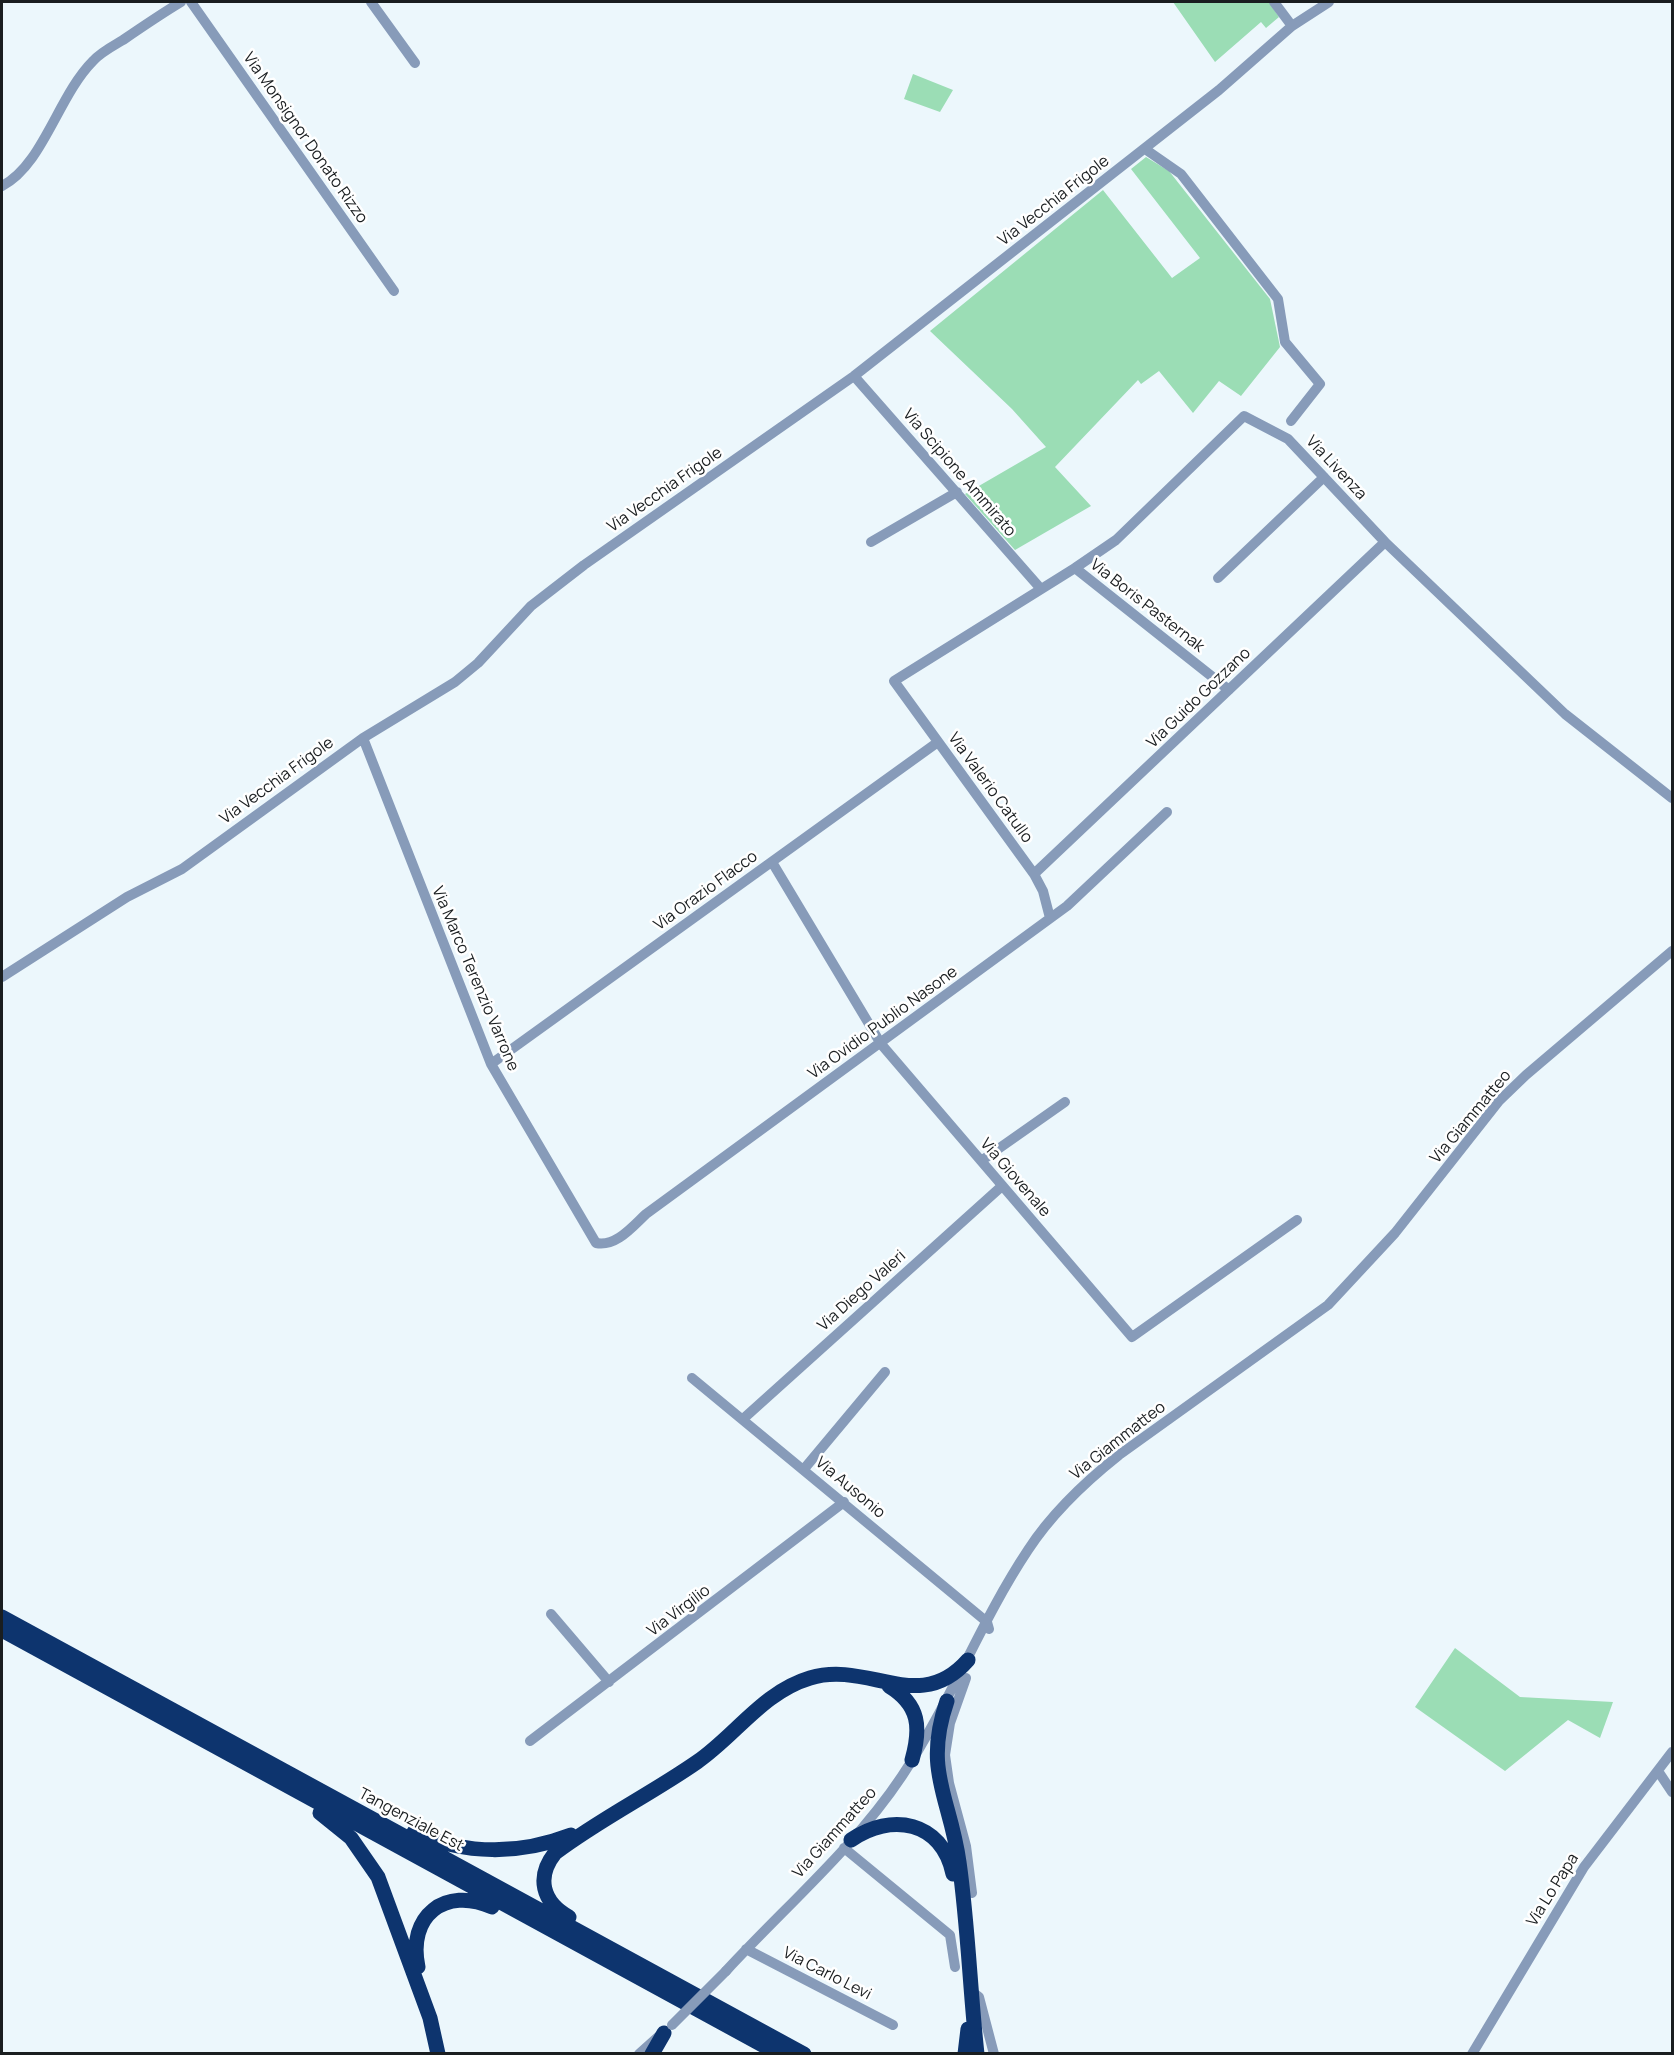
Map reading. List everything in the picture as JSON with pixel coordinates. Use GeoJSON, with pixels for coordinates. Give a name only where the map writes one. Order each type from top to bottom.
{"type":"FeatureCollection","features":[{"type":"Feature","properties":{"kind":"highway","name":"Tangenziale Est"},"geometry":{"type":"LineString","coordinates":[[2,1617],[804,2054]]}},
{"type":"Feature","properties":{"kind":"highway","name":"Tangenziale Est"},"geometry":{"type":"LineString","coordinates":[[2,1630],[779,2053]]}},
{"type":"Feature","properties":{"kind":"highway"},"geometry":{"type":"LineString","coordinates":[[638,1963],[633,1955],[557,1909],[544,1889],[545,1869],[555,1853],[712,1751],[760,1706],[787,1687],[820,1675],[847,1673],[870,1677],[898,1686],[924,1687],[950,1678],[968,1660]]}},
{"type":"Feature","properties":{"kind":"highway"},"geometry":{"type":"LineString","coordinates":[[870,1677],[898,1691],[914,1709],[919,1727],[912,1760]]}},
{"type":"Feature","properties":{"kind":"highway"},"geometry":{"type":"LineString","coordinates":[[946,1701],[939,1729],[937,1765],[959,1862],[975,1994],[977,2054]]}},
{"type":"Feature","properties":{"kind":"highway"},"geometry":{"type":"LineString","coordinates":[[262,1772],[266,1779],[345,1831],[372,1866],[388,1902],[430,2018],[438,2054]]}},
{"type":"Feature","properties":{"kind":"highway"},"geometry":{"type":"LineString","coordinates":[[332,1797],[351,1800],[431,1839],[479,1850],[529,1848],[593,1827]]}},
{"type":"Feature","properties":{"kind":"highway"},"geometry":{"type":"LineString","coordinates":[[847,1844],[876,1827],[901,1824],[919,1828],[934,1838],[946,1854],[951,1863],[955,1886],[968,2027],[965,2054]]}},
{"type":"Feature","properties":{"kind":"highway"},"geometry":{"type":"LineString","coordinates":[[443,2054],[418,1969],[416,1939],[428,1914],[444,1903],[465,1898],[476,1900],[589,1955],[603,1958]]}},
{"type":"Feature","properties":{"kind":"highway"},"geometry":{"type":"LineString","coordinates":[[652,2054],[668,2029]]}},
{"type":"Feature","properties":{"kind":"street"},"geometry":{"type":"LineString","coordinates":[[2,186],[28,165],[62,103],[94,59],[181,2]]}},
{"type":"Feature","properties":{"kind":"street","name":"Via Monsignor Donato Rizzo"},"geometry":{"type":"LineString","coordinates":[[191,2],[394,291]]}},
{"type":"Feature","properties":{"kind":"street"},"geometry":{"type":"LineString","coordinates":[[371,2],[415,63]]}},
{"type":"Feature","properties":{"kind":"street"},"geometry":{"type":"LineString","coordinates":[[1274,2],[1292,26]]}},
{"type":"Feature","properties":{"kind":"street","name":"Via Vecchia Frigole"},"geometry":{"type":"LineString","coordinates":[[2,977],[127,897],[182,869],[363,738],[455,682],[478,663],[531,606],[584,565],[854,376],[1219,90],[1292,26],[1329,2]]}},
{"type":"Feature","properties":{"kind":"street"},"geometry":{"type":"LineString","coordinates":[[1145,149],[1181,174],[1278,299],[1285,342],[1320,384],[1291,421]]}},
{"type":"Feature","properties":{"kind":"street","name":"Via Scipione Ammirato"},"geometry":{"type":"LineString","coordinates":[[854,376],[1041,589]]}},
{"type":"Feature","properties":{"kind":"street","name":"Via Livenza"},"geometry":{"type":"LineString","coordinates":[[894,681],[1116,540],[1244,416],[1288,438],[1385,542],[1565,714],[1672,798]]}},
{"type":"Feature","properties":{"kind":"street"},"geometry":{"type":"LineString","coordinates":[[1218,578],[1324,477]]}},
{"type":"Feature","properties":{"kind":"street"},"geometry":{"type":"LineString","coordinates":[[871,542],[957,492]]}},
{"type":"Feature","properties":{"kind":"street","name":"Via Guido Gozzano"},"geometry":{"type":"LineString","coordinates":[[1034,874],[1385,542]]}},
{"type":"Feature","properties":{"kind":"street","name":"Via Boris Pasternak"},"geometry":{"type":"LineString","coordinates":[[1075,568],[1229,690]]}},
{"type":"Feature","properties":{"kind":"street","name":"Via Valerio Catullo"},"geometry":{"type":"LineString","coordinates":[[894,681],[1034,874],[1043,891],[1050,918]]}},
{"type":"Feature","properties":{"kind":"street","name":"Via Marco Terenzio Varrone"},"geometry":{"type":"LineString","coordinates":[[363,738],[491,1064],[596,1243],[606,1245]]}},
{"type":"Feature","properties":{"kind":"street","name":"Via Orazio Flacco"},"geometry":{"type":"LineString","coordinates":[[491,1064],[938,742]]}},
{"type":"Feature","properties":{"kind":"street","name":"Via Ovidio Publio Nasone"},"geometry":{"type":"LineString","coordinates":[[606,1245],[1050,918],[1167,812]]}},
{"type":"Feature","properties":{"kind":"street","name":"Via Giovenale"},"geometry":{"type":"LineString","coordinates":[[772,862],[881,1044],[1132,1337],[1297,1220]]}},
{"type":"Feature","properties":{"kind":"street","name":"Via Giammatteo"},"geometry":{"type":"LineString","coordinates":[[639,2054],[668,2029],[726,1971],[847,1844],[889,1794],[912,1760],[946,1701],[1029,1548],[1078,1491],[1125,1450],[1328,1305],[1395,1233],[1499,1101],[1526,1075],[1672,951]]}},
{"type":"Feature","properties":{"kind":"street"},"geometry":{"type":"LineString","coordinates":[[981,1161],[1065,1102]]}},
{"type":"Feature","properties":{"kind":"street","name":"Via Diego Valeri"},"geometry":{"type":"LineString","coordinates":[[743,1419],[1002,1186]]}},
{"type":"Feature","properties":{"kind":"street"},"geometry":{"type":"LineString","coordinates":[[804,1469],[885,1372]]}},
{"type":"Feature","properties":{"kind":"street","name":"Via Ausonio"},"geometry":{"type":"LineString","coordinates":[[692,1378],[987,1622]]}},
{"type":"Feature","properties":{"kind":"street","name":"Via Virgilio"},"geometry":{"type":"LineString","coordinates":[[530,1741],[844,1502]]}},
{"type":"Feature","properties":{"kind":"street"},"geometry":{"type":"LineString","coordinates":[[551,1614],[609,1682]]}},
{"type":"Feature","properties":{"kind":"street"},"geometry":{"type":"LineString","coordinates":[[972,1893],[966,1846],[948,1783],[945,1755],[955,1706],[987,1639],[989,1632],[987,1622]]}},
{"type":"Feature","properties":{"kind":"street","name":"Via Lo Papa"},"geometry":{"type":"LineString","coordinates":[[1472,2054],[1584,1867],[1672,1752]]}},
{"type":"Feature","properties":{"kind":"street"},"geometry":{"type":"LineString","coordinates":[[1658,1771],[1672,1792]]}},
{"type":"Feature","properties":{"kind":"street"},"geometry":{"type":"LineString","coordinates":[[847,1844],[950,1935],[954,1967]]}},
{"type":"Feature","properties":{"kind":"street","name":"Via Carlo Levi"},"geometry":{"type":"LineString","coordinates":[[746,1949],[893,2025]]}},
{"type":"Feature","properties":{"kind":"street"},"geometry":{"type":"LineString","coordinates":[[975,1994],[994,2054]]}},
{"type":"Feature","properties":{"kind":"green space"},"geometry":{"type":"Polygon","coordinates":[[[1173,2],[1269,2],[1279,17],[1266,28],[1261,22],[1215,62],[1173,2]]]}},
{"type":"Feature","properties":{"kind":"green space"},"geometry":{"type":"Polygon","coordinates":[[[913,74],[953,90],[940,112],[904,99],[913,74]]]}},
{"type":"Feature","properties":{"kind":"green space"},"geometry":{"type":"Polygon","coordinates":[[[1146,157],[1169,171],[1270,299],[1280,347],[1241,396],[1219,381],[1193,413],[1159,371],[1141,384],[1138,380],[1055,467],[1091,506],[1015,550],[965,494],[1046,447],[1012,409],[930,331],[1103,190],[1172,278],[1200,258],[1131,169],[1146,157]]]}},
{"type":"Feature","properties":{"kind":"green space"},"geometry":{"type":"Polygon","coordinates":[[[1455,1648],[1520,1697],[1613,1702],[1600,1738],[1568,1720],[1505,1771],[1415,1707],[1455,1648]]]}}]}
